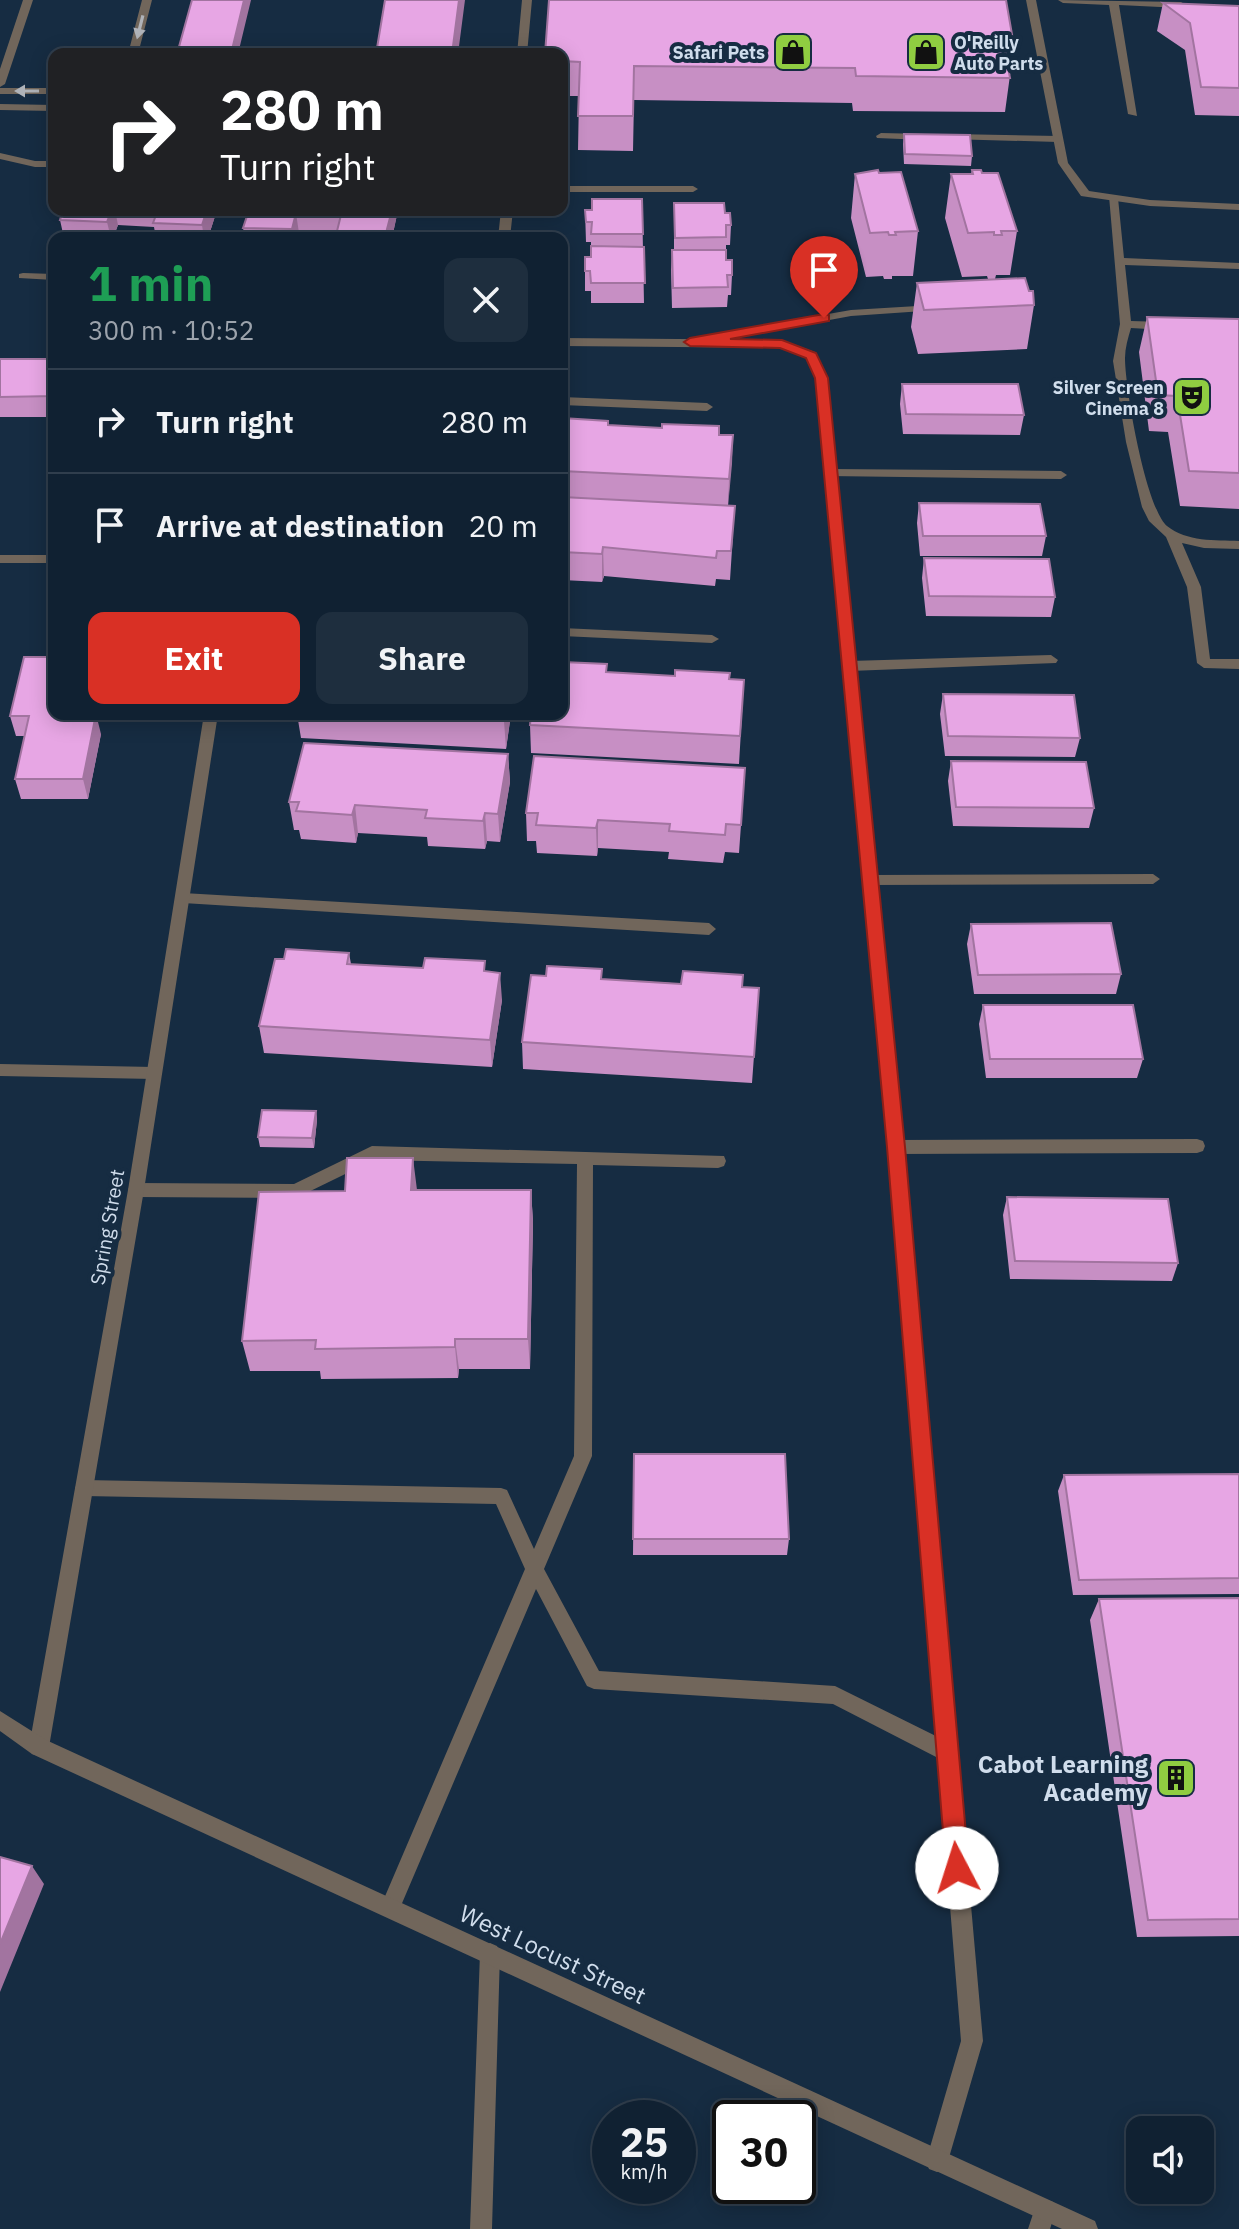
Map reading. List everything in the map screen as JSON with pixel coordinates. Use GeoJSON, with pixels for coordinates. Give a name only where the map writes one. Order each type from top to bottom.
{"type":"FeatureCollection","features":[{"type":"Feature","properties":{"kind":"street"},"geometry":{"type":"LineString","coordinates":[[0,84],[28,0]]}},
{"type":"Feature","properties":{"kind":"street"},"geometry":{"type":"LineString","coordinates":[[135,48],[147,0]]}},
{"type":"Feature","properties":{"kind":"street"},"geometry":{"type":"LineString","coordinates":[[523,48],[527,0]]}},
{"type":"Feature","properties":{"kind":"street"},"geometry":{"type":"LineString","coordinates":[[1031,0],[1063,163],[1085,194],[1150,203],[1239,207]]}},
{"type":"Feature","properties":{"kind":"street"},"geometry":{"type":"LineString","coordinates":[[1063,0],[1192,5]]}},
{"type":"Feature","properties":{"kind":"street"},"geometry":{"type":"LineString","coordinates":[[1114,3],[1133,114]]}},
{"type":"Feature","properties":{"kind":"street"},"geometry":{"type":"LineString","coordinates":[[0,91],[48,91]]}},
{"type":"Feature","properties":{"kind":"street"},"geometry":{"type":"LineString","coordinates":[[0,107],[48,108]]}},
{"type":"Feature","properties":{"kind":"street"},"geometry":{"type":"LineString","coordinates":[[881,136],[1058,139]]}},
{"type":"Feature","properties":{"kind":"street"},"geometry":{"type":"LineString","coordinates":[[0,156],[48,164]]}},
{"type":"Feature","properties":{"kind":"street"},"geometry":{"type":"LineString","coordinates":[[568,189],[693,189]]}},
{"type":"Feature","properties":{"kind":"street"},"geometry":{"type":"LineString","coordinates":[[1113,198],[1126,324],[1118,358],[1143,494],[1154,519],[1172,535],[1195,543],[1239,545]]}},
{"type":"Feature","properties":{"kind":"street"},"geometry":{"type":"LineString","coordinates":[[1119,261],[1239,266]]}},
{"type":"Feature","properties":{"kind":"street"},"geometry":{"type":"LineString","coordinates":[[23,276],[48,277]]}},
{"type":"Feature","properties":{"kind":"street"},"geometry":{"type":"LineString","coordinates":[[690,342],[851,313],[953,307]]}},
{"type":"Feature","properties":{"kind":"street"},"geometry":{"type":"LineString","coordinates":[[1126,324],[1183,327]]}},
{"type":"Feature","properties":{"kind":"street"},"geometry":{"type":"LineString","coordinates":[[568,342],[782,344],[811,355],[822,378],[896,1147],[972,2041],[937,2161]]}},
{"type":"Feature","properties":{"kind":"street"},"geometry":{"type":"LineString","coordinates":[[568,401],[707,407]]}},
{"type":"Feature","properties":{"kind":"street"},"geometry":{"type":"LineString","coordinates":[[832,473],[1061,475]]}},
{"type":"Feature","properties":{"kind":"street"},"geometry":{"type":"LineString","coordinates":[[1172,535],[1194,587],[1204,663],[1239,664]]}},
{"type":"Feature","properties":{"kind":"street"},"geometry":{"type":"LineString","coordinates":[[0,559],[48,559]]}},
{"type":"Feature","properties":{"kind":"street"},"geometry":{"type":"LineString","coordinates":[[568,632],[712,639]]}},
{"type":"Feature","properties":{"kind":"street"},"geometry":{"type":"LineString","coordinates":[[850,666],[1051,660]]}},
{"type":"Feature","properties":{"kind":"street","name":"Spring Street"},"geometry":{"type":"LineString","coordinates":[[39,1747],[136,1190],[210,720]]}},
{"type":"Feature","properties":{"kind":"street"},"geometry":{"type":"LineString","coordinates":[[870,880],[1153,879]]}},
{"type":"Feature","properties":{"kind":"street"},"geometry":{"type":"LineString","coordinates":[[183,898],[709,929]]}},
{"type":"Feature","properties":{"kind":"street"},"geometry":{"type":"LineString","coordinates":[[0,1070],[154,1073]]}},
{"type":"Feature","properties":{"kind":"street"},"geometry":{"type":"LineString","coordinates":[[896,1147],[1197,1146]]}},
{"type":"Feature","properties":{"kind":"street"},"geometry":{"type":"LineString","coordinates":[[136,1190],[296,1191],[372,1153],[718,1161]]}},
{"type":"Feature","properties":{"kind":"street"},"geometry":{"type":"LineString","coordinates":[[390,1908],[533,1566],[583,1456],[585,1158]]}},
{"type":"Feature","properties":{"kind":"street"},"geometry":{"type":"LineString","coordinates":[[84,1488],[501,1496],[533,1566],[594,1680],[835,1695],[947,1752]]}},
{"type":"Feature","properties":{"kind":"street","name":"West Locust Street"},"geometry":{"type":"LineString","coordinates":[[0,1720],[39,1747],[937,2161],[1042,2219],[1087,2229]]}},
{"type":"Feature","properties":{"kind":"street"},"geometry":{"type":"LineString","coordinates":[[481,2229],[490,1953]]}},
{"type":"Feature","properties":{"kind":"building"},"geometry":{"type":"Polygon","coordinates":[[[192,0],[244,0],[232,48],[179,48],[192,0]]]}},
{"type":"Feature","properties":{"kind":"building"},"geometry":{"type":"Polygon","coordinates":[[[385,0],[459,0],[453,48],[377,48],[385,0]]]}},
{"type":"Feature","properties":{"kind":"building"},"geometry":{"type":"Polygon","coordinates":[[[549,0],[1006,0],[1014,46],[1004,46],[1010,78],[856,76],[855,68],[634,66],[633,116],[578,116],[580,62],[568,61],[568,48],[545,48],[549,0]]]}},
{"type":"Feature","properties":{"kind":"building"},"geometry":{"type":"Polygon","coordinates":[[[1163,3],[1239,6],[1239,88],[1201,87],[1190,23],[1163,3]]]}},
{"type":"Feature","properties":{"kind":"building"},"geometry":{"type":"Polygon","coordinates":[[[904,134],[970,135],[972,156],[905,154],[904,134]]]}},
{"type":"Feature","properties":{"kind":"building"},"geometry":{"type":"Polygon","coordinates":[[[878,170],[879,173],[901,172],[918,231],[895,232],[896,235],[870,233],[855,174],[878,170]]]}},
{"type":"Feature","properties":{"kind":"building"},"geometry":{"type":"Polygon","coordinates":[[[972,170],[998,173],[1017,231],[1001,231],[1002,235],[994,235],[994,232],[968,233],[951,174],[973,174],[972,170]]]}},
{"type":"Feature","properties":{"kind":"building"},"geometry":{"type":"Polygon","coordinates":[[[592,199],[642,199],[643,234],[591,234],[592,222],[586,222],[585,210],[592,210],[592,199]]]}},
{"type":"Feature","properties":{"kind":"building"},"geometry":{"type":"Polygon","coordinates":[[[674,203],[724,203],[725,213],[730,213],[731,225],[726,225],[726,237],[675,238],[674,203]]]}},
{"type":"Feature","properties":{"kind":"building"},"geometry":{"type":"Polygon","coordinates":[[[61,216],[110,216],[107,222],[60,220],[61,216]]]}},
{"type":"Feature","properties":{"kind":"building"},"geometry":{"type":"Polygon","coordinates":[[[156,216],[205,216],[202,225],[153,223],[156,216]]]}},
{"type":"Feature","properties":{"kind":"building"},"geometry":{"type":"Polygon","coordinates":[[[247,216],[295,216],[292,229],[243,228],[247,216]]]}},
{"type":"Feature","properties":{"kind":"building"},"geometry":{"type":"Polygon","coordinates":[[[341,216],[390,216],[386,232],[337,231],[341,216]]]}},
{"type":"Feature","properties":{"kind":"building"},"geometry":{"type":"Polygon","coordinates":[[[591,246],[644,247],[645,283],[591,283],[590,271],[585,271],[585,257],[591,257],[591,246]]]}},
{"type":"Feature","properties":{"kind":"building"},"geometry":{"type":"Polygon","coordinates":[[[672,250],[726,250],[726,260],[732,260],[732,275],[727,275],[728,287],[673,288],[672,250]]]}},
{"type":"Feature","properties":{"kind":"building"},"geometry":{"type":"Polygon","coordinates":[[[1025,278],[1029,291],[1033,291],[1034,305],[924,310],[917,283],[1025,278]]]}},
{"type":"Feature","properties":{"kind":"building","name":"Silver Screen Cinema 8"},"geometry":{"type":"Polygon","coordinates":[[[1147,317],[1239,319],[1239,473],[1189,471],[1177,396],[1158,395],[1147,317]]]}},
{"type":"Feature","properties":{"kind":"building"},"geometry":{"type":"Polygon","coordinates":[[[0,359],[48,359],[48,396],[0,397],[0,359]]]}},
{"type":"Feature","properties":{"kind":"building"},"geometry":{"type":"Polygon","coordinates":[[[902,384],[1018,384],[1024,415],[906,414],[902,384]]]}},
{"type":"Feature","properties":{"kind":"building"},"geometry":{"type":"Polygon","coordinates":[[[568,418],[608,421],[608,425],[662,428],[662,424],[719,426],[719,435],[733,435],[729,479],[568,471],[568,418]]]}},
{"type":"Feature","properties":{"kind":"building"},"geometry":{"type":"Polygon","coordinates":[[[568,497],[735,506],[731,551],[717,551],[716,558],[603,547],[602,554],[568,552],[568,497]]]}},
{"type":"Feature","properties":{"kind":"building"},"geometry":{"type":"Polygon","coordinates":[[[919,503],[1040,504],[1046,536],[923,536],[919,503]]]}},
{"type":"Feature","properties":{"kind":"building"},"geometry":{"type":"Polygon","coordinates":[[[924,558],[1049,559],[1055,597],[929,596],[924,558]]]}},
{"type":"Feature","properties":{"kind":"building"},"geometry":{"type":"Polygon","coordinates":[[[24,657],[48,657],[48,720],[95,720],[83,779],[15,779],[29,716],[10,716],[24,657]]]}},
{"type":"Feature","properties":{"kind":"building"},"geometry":{"type":"Polygon","coordinates":[[[568,662],[607,664],[606,672],[675,676],[675,670],[730,673],[729,679],[744,680],[740,736],[530,725],[530,720],[568,720],[568,662]]]}},
{"type":"Feature","properties":{"kind":"building"},"geometry":{"type":"Polygon","coordinates":[[[943,694],[1074,695],[1080,738],[948,736],[943,694]]]}},
{"type":"Feature","properties":{"kind":"building"},"geometry":{"type":"Polygon","coordinates":[[[304,743],[508,754],[498,814],[485,813],[483,821],[425,818],[427,810],[355,805],[352,815],[296,811],[299,802],[289,802],[304,743]]]}},
{"type":"Feature","properties":{"kind":"building"},"geometry":{"type":"Polygon","coordinates":[[[534,756],[745,768],[741,825],[726,824],[725,835],[669,831],[670,824],[598,820],[596,828],[536,825],[538,813],[526,813],[534,756]]]}},
{"type":"Feature","properties":{"kind":"building"},"geometry":{"type":"Polygon","coordinates":[[[951,761],[1086,762],[1094,808],[956,807],[951,761]]]}},
{"type":"Feature","properties":{"kind":"building"},"geometry":{"type":"Polygon","coordinates":[[[1111,923],[1121,974],[978,975],[971,924],[1111,923]]]}},
{"type":"Feature","properties":{"kind":"building"},"geometry":{"type":"Polygon","coordinates":[[[286,949],[349,953],[347,964],[423,968],[425,958],[485,961],[484,971],[500,973],[490,1040],[259,1026],[275,959],[284,959],[286,949]]]}},
{"type":"Feature","properties":{"kind":"building"},"geometry":{"type":"Polygon","coordinates":[[[547,966],[602,969],[601,979],[681,984],[683,971],[743,975],[742,987],[759,988],[754,1057],[522,1042],[531,975],[546,976],[547,966]]]}},
{"type":"Feature","properties":{"kind":"building"},"geometry":{"type":"Polygon","coordinates":[[[983,1005],[1133,1005],[1143,1059],[990,1059],[983,1005]]]}},
{"type":"Feature","properties":{"kind":"building"},"geometry":{"type":"Polygon","coordinates":[[[262,1110],[316,1111],[312,1138],[258,1137],[262,1110]]]}},
{"type":"Feature","properties":{"kind":"building"},"geometry":{"type":"Polygon","coordinates":[[[347,1158],[413,1158],[411,1190],[531,1190],[528,1339],[455,1339],[455,1347],[315,1349],[316,1340],[242,1341],[259,1192],[345,1191],[347,1158]]]}},
{"type":"Feature","properties":{"kind":"building"},"geometry":{"type":"Polygon","coordinates":[[[1007,1197],[1168,1199],[1178,1263],[1015,1261],[1007,1197]]]}},
{"type":"Feature","properties":{"kind":"building"},"geometry":{"type":"Polygon","coordinates":[[[634,1454],[785,1454],[789,1539],[633,1539],[634,1454]]]}},
{"type":"Feature","properties":{"kind":"building"},"geometry":{"type":"Polygon","coordinates":[[[1239,1474],[1239,1578],[1079,1580],[1064,1475],[1239,1474]]]}},
{"type":"Feature","properties":{"kind":"building","name":"Cabot Learning Academy"},"geometry":{"type":"Polygon","coordinates":[[[1239,1598],[1239,1919],[1148,1920],[1099,1599],[1239,1598]]]}},
{"type":"Feature","properties":{"kind":"building"},"geometry":{"type":"Polygon","coordinates":[[[0,1857],[32,1866],[0,1944],[0,1857]]]}},
{"type":"Feature","properties":{"kind":"place","name":"Safari Pets"},"geometry":{"type":"Point","coordinates":[793,52]}},
{"type":"Feature","properties":{"kind":"place","name":"O'Reilly Auto Parts"},"geometry":{"type":"Point","coordinates":[926,52]}},
{"type":"Feature","properties":{"kind":"place","name":"Silver Screen Cinema 8"},"geometry":{"type":"Point","coordinates":[1192,397]}},
{"type":"Feature","properties":{"kind":"place","name":"Cabot Learning Academy"},"geometry":{"type":"Point","coordinates":[1176,1778]}},
{"type":"Feature","properties":{"kind":"route"},"geometry":{"type":"LineString","coordinates":[[824,318],[690,342],[782,344],[811,355],[822,378],[896,1147],[957,1868]]}}]}
